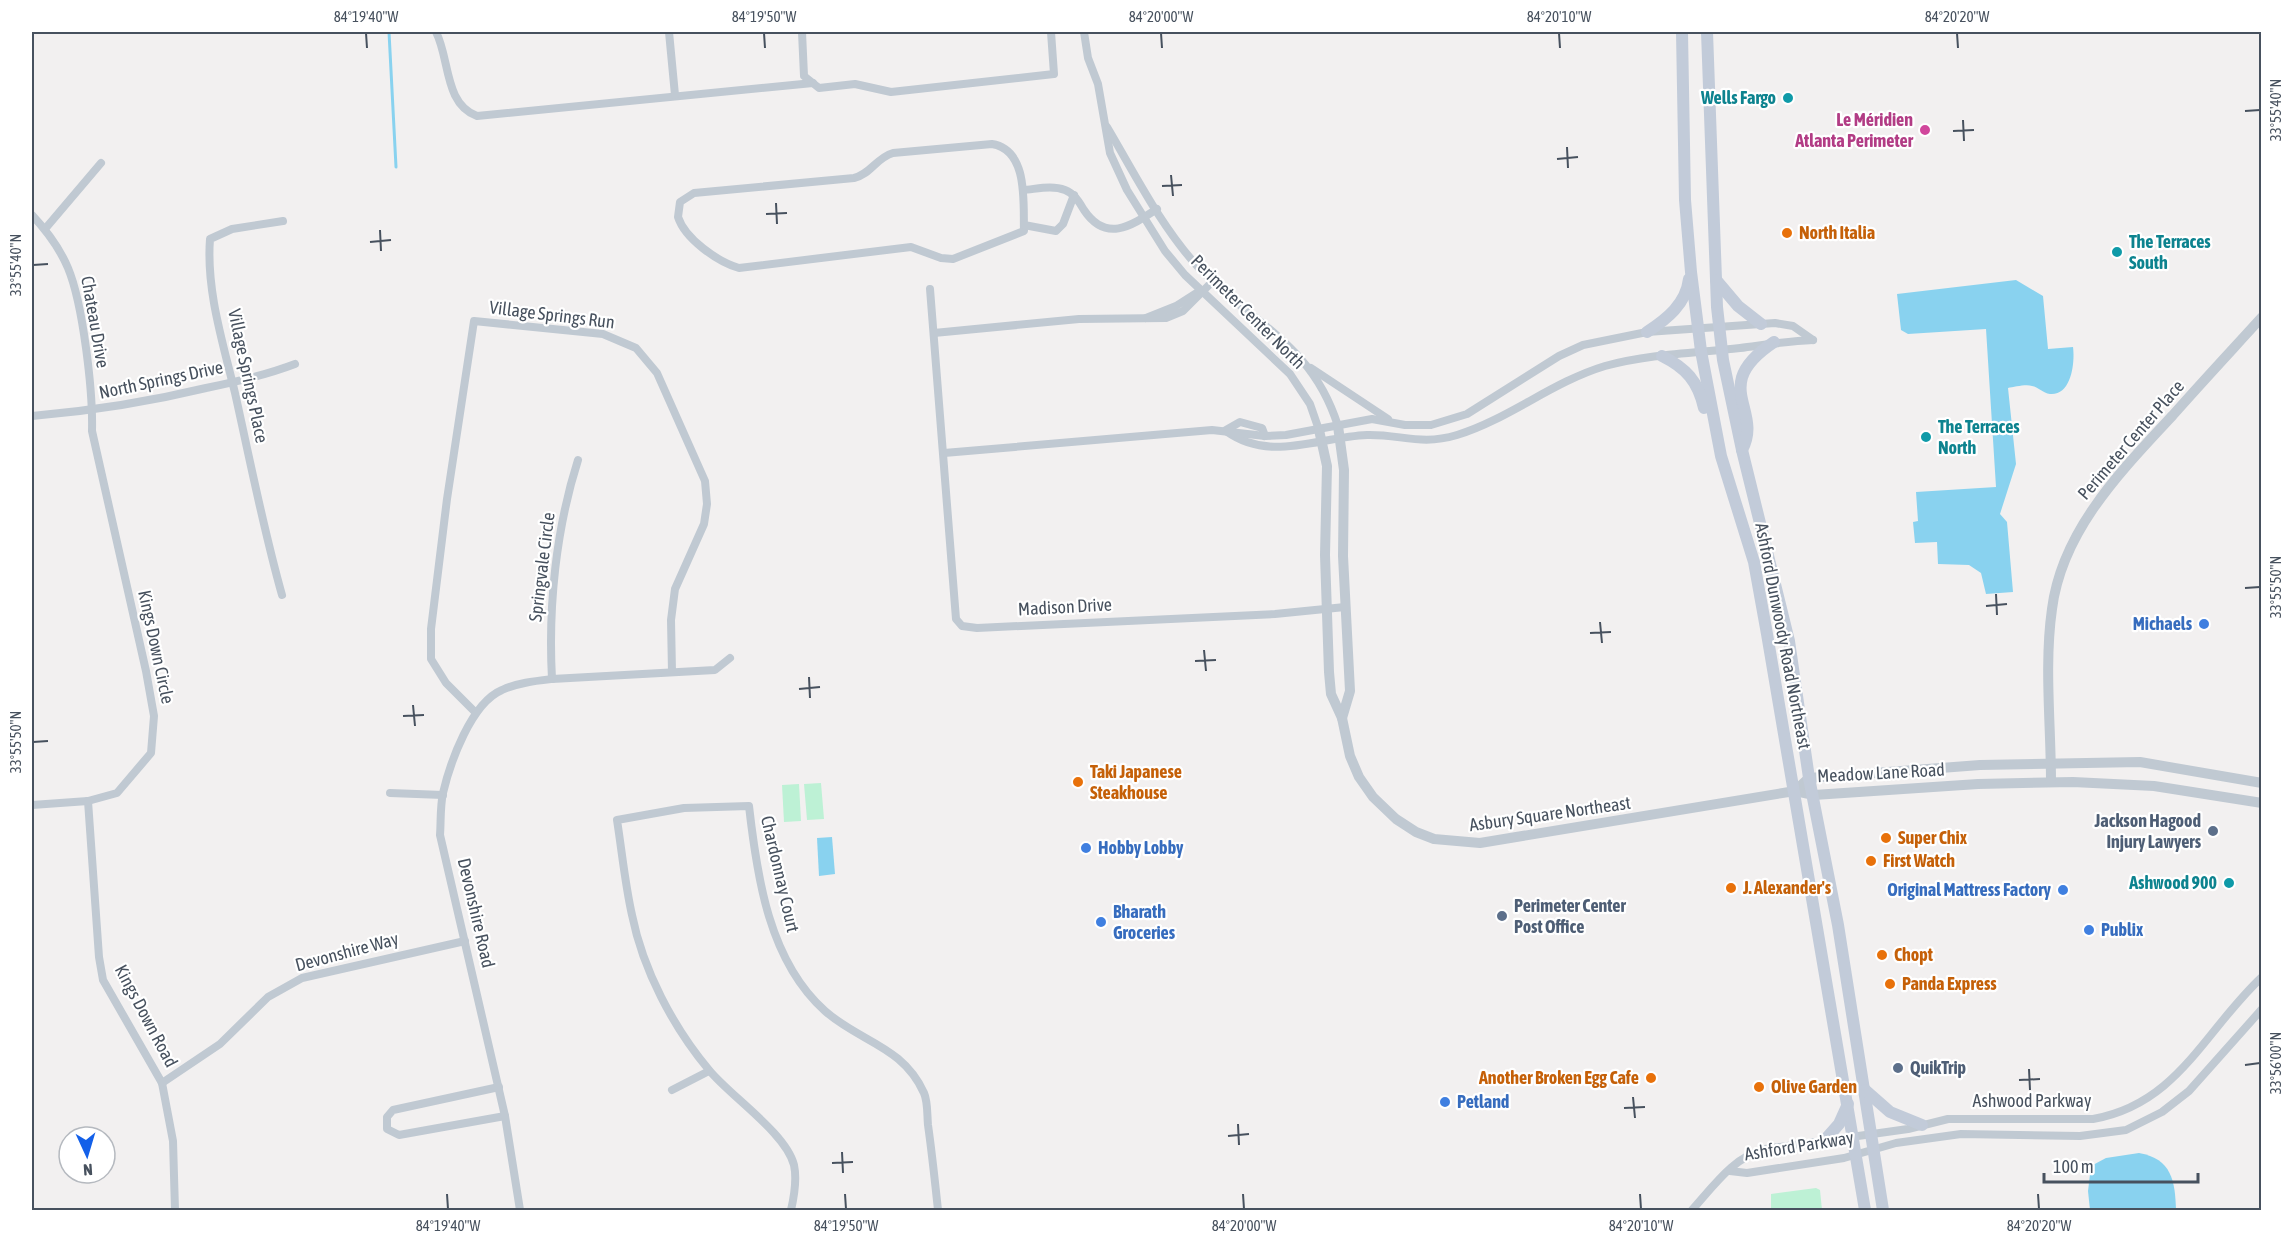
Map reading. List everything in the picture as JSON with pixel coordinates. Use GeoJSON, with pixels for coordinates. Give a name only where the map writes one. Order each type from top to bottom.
{"type":"FeatureCollection","features":[{"type":"Feature","properties":{"kind":"main road","name":"Ashford Dunwoody Road Northeast"},"geometry":{"type":"LineString","coordinates":[[1682,32],[1685,200],[1701,351],[1721,456],[1754,562],[1849,1103],[1865,1210]]}},
{"type":"Feature","properties":{"kind":"main road","name":"Ashford Dunwoody Road Northeast"},"geometry":{"type":"LineString","coordinates":[[1707,32],[1716,280],[1721,349],[1742,450],[1789,641],[1809,778],[1814,795],[1865,1090],[1883,1210]]}},
{"type":"Feature","properties":{"kind":"main road"},"geometry":{"type":"LineString","coordinates":[[1647,332],[1676,310],[1688,289],[1691,272]]}},
{"type":"Feature","properties":{"kind":"main road"},"geometry":{"type":"LineString","coordinates":[[1716,280],[1738,306],[1761,324]]}},
{"type":"Feature","properties":{"kind":"main road"},"geometry":{"type":"LineString","coordinates":[[1742,450],[1749,437],[1740,389],[1744,373],[1751,360],[1773,342]]}},
{"type":"Feature","properties":{"kind":"main road"},"geometry":{"type":"LineString","coordinates":[[1662,356],[1687,372],[1699,388],[1716,467],[1726,498],[1743,525]]}},
{"type":"Feature","properties":{"kind":"main road"},"geometry":{"type":"LineString","coordinates":[[1865,1090],[1890,1112],[1922,1125]]}},
{"type":"Feature","properties":{"kind":"main road"},"geometry":{"type":"LineString","coordinates":[[1824,1141],[1839,1124],[1849,1103]]}},
{"type":"Feature","properties":{"kind":"street"},"geometry":{"type":"LineString","coordinates":[[436,32],[442,42],[449,81],[457,98],[467,113],[477,116],[813,83]]}},
{"type":"Feature","properties":{"kind":"street"},"geometry":{"type":"LineString","coordinates":[[669,32],[675,95]]}},
{"type":"Feature","properties":{"kind":"street"},"geometry":{"type":"LineString","coordinates":[[802,32],[804,76],[819,88],[855,84],[891,92],[1054,74],[1051,32]]}},
{"type":"Feature","properties":{"kind":"street","name":"Perimeter Center North"},"geometry":{"type":"LineString","coordinates":[[1084,32],[1087,54],[1098,84],[1113,161],[1144,218],[1165,251],[1201,292],[1285,368],[1306,398],[1323,442]]}},
{"type":"Feature","properties":{"kind":"street","name":"Perimeter Center North"},"geometry":{"type":"LineString","coordinates":[[1105,124],[1130,168],[1193,261],[1281,336],[1308,366],[1326,396],[1338,426]]}},
{"type":"Feature","properties":{"kind":"street"},"geometry":{"type":"LineString","coordinates":[[992,144],[1003,148],[1012,156],[1023,190],[1024,231],[953,259],[941,258],[911,247],[739,268],[728,264],[689,235],[680,223],[677,212],[683,198],[694,193],[854,178],[865,174],[880,158],[894,153],[992,144]]}},
{"type":"Feature","properties":{"kind":"street"},"geometry":{"type":"LineString","coordinates":[[45,229],[101,163]]}},
{"type":"Feature","properties":{"kind":"street"},"geometry":{"type":"LineString","coordinates":[[1023,190],[1057,188],[1074,195],[1092,222],[1104,228],[1128,227],[1157,209]]}},
{"type":"Feature","properties":{"kind":"street"},"geometry":{"type":"LineString","coordinates":[[1024,225],[1056,231],[1063,224],[1074,195]]}},
{"type":"Feature","properties":{"kind":"street","name":"Chateau Drive"},"geometry":{"type":"LineString","coordinates":[[32,215],[45,229],[67,267],[77,299],[92,411]]}},
{"type":"Feature","properties":{"kind":"street","name":"Village Springs Place"},"geometry":{"type":"LineString","coordinates":[[282,595],[209,277],[210,239],[232,229],[284,221]]}},
{"type":"Feature","properties":{"kind":"street"},"geometry":{"type":"LineString","coordinates":[[934,333],[1078,319],[1174,316],[1183,311],[1214,281]]}},
{"type":"Feature","properties":{"kind":"street","name":"Madison Drive"},"geometry":{"type":"LineString","coordinates":[[930,289],[956,619],[962,626],[977,628],[1058,624],[1345,607]]}},
{"type":"Feature","properties":{"kind":"street","name":"Perimeter Center Place"},"geometry":{"type":"LineString","coordinates":[[2051,782],[2049,641],[2052,606],[2066,563],[2082,526],[2127,464],[2262,317]]}},
{"type":"Feature","properties":{"kind":"street","name":"Village Springs Run"},"geometry":{"type":"LineString","coordinates":[[475,712],[446,683],[431,659],[431,629],[450,477],[474,321],[603,334],[636,348],[657,373],[705,481],[704,524],[675,589],[671,620],[672,672]]}},
{"type":"Feature","properties":{"kind":"street"},"geometry":{"type":"LineString","coordinates":[[944,453],[1226,430],[1265,436],[1320,430],[1372,419],[1431,425],[1460,417],[1566,352],[1601,340],[1647,332],[1788,324],[1813,340],[1773,342],[1614,364],[1573,378],[1472,429],[1441,439],[1409,440],[1374,435],[1265,448],[1243,442],[1226,430]]}},
{"type":"Feature","properties":{"kind":"street","name":"North Springs Drive"},"geometry":{"type":"LineString","coordinates":[[32,416],[92,411],[273,373],[295,364]]}},
{"type":"Feature","properties":{"kind":"street"},"geometry":{"type":"LineString","coordinates":[[1308,366],[1357,401],[1393,422]]}},
{"type":"Feature","properties":{"kind":"street","name":"Kings Down Circle"},"geometry":{"type":"LineString","coordinates":[[32,805],[88,801],[117,793],[151,753],[154,716],[92,431],[92,411]]}},
{"type":"Feature","properties":{"kind":"street","name":"Asbury Square Northeast"},"geometry":{"type":"LineString","coordinates":[[1338,426],[1345,480],[1345,607],[1350,691],[1342,718]]}},
{"type":"Feature","properties":{"kind":"street","name":"Asbury Square Northeast"},"geometry":{"type":"LineString","coordinates":[[1323,442],[1327,478],[1326,609],[1331,694],[1342,718],[1350,756],[1359,777],[1373,797],[1396,819],[1416,832],[1451,843],[1480,843],[1795,791]]}},
{"type":"Feature","properties":{"kind":"street","name":"Springvale Circle"},"geometry":{"type":"LineString","coordinates":[[552,679],[549,637],[552,595],[568,491],[578,460]]}},
{"type":"Feature","properties":{"kind":"street"},"geometry":{"type":"LineString","coordinates":[[552,679],[715,670],[730,658]]}},
{"type":"Feature","properties":{"kind":"street","name":"Devonshire Road"},"geometry":{"type":"LineString","coordinates":[[520,1210],[499,1087],[440,835],[443,795],[451,766],[475,712],[500,691],[531,681],[552,679]]}},
{"type":"Feature","properties":{"kind":"street","name":"Meadow Lane Road"},"geometry":{"type":"LineString","coordinates":[[1795,791],[1809,778],[1932,767],[2051,762],[2140,762],[2262,783]]}},
{"type":"Feature","properties":{"kind":"street","name":"Meadow Lane Road"},"geometry":{"type":"LineString","coordinates":[[1795,791],[1814,795],[2051,782],[2154,786],[2262,803]]}},
{"type":"Feature","properties":{"kind":"street"},"geometry":{"type":"LineString","coordinates":[[390,793],[443,795]]}},
{"type":"Feature","properties":{"kind":"street","name":"Kings Down Road"},"geometry":{"type":"LineString","coordinates":[[88,801],[99,957],[103,980],[162,1083],[173,1141],[175,1210]]}},
{"type":"Feature","properties":{"kind":"street","name":"Chardonnay Court"},"geometry":{"type":"LineString","coordinates":[[791,1210],[794,1197],[794,1165],[783,1143],[709,1071],[683,1034],[654,984],[632,917],[617,820],[684,808],[749,806],[753,841],[772,929],[796,979],[825,1011],[891,1051],[910,1068],[925,1095],[938,1210]]}},
{"type":"Feature","properties":{"kind":"street","name":"Devonshire Way"},"geometry":{"type":"LineString","coordinates":[[162,1083],[220,1044],[268,997],[302,978],[465,941]]}},
{"type":"Feature","properties":{"kind":"street","name":"Ashwood Parkway"},"geometry":{"type":"LineString","coordinates":[[1854,1137],[1948,1119],[1971,1117],[2093,1119],[2111,1116],[2139,1105],[2167,1084],[2262,978]]}},
{"type":"Feature","properties":{"kind":"street","name":"Ashwood Parkway"},"geometry":{"type":"LineString","coordinates":[[1873,1150],[1896,1143],[1961,1134],[2080,1136],[2126,1130],[2162,1112],[2189,1091],[2262,1009]]}},
{"type":"Feature","properties":{"kind":"street"},"geometry":{"type":"LineString","coordinates":[[672,1090],[709,1071]]}},
{"type":"Feature","properties":{"kind":"street"},"geometry":{"type":"LineString","coordinates":[[499,1087],[393,1110],[387,1117],[387,1129],[399,1135],[505,1116]]}},
{"type":"Feature","properties":{"kind":"street","name":"Ashford Parkway"},"geometry":{"type":"LineString","coordinates":[[1692,1210],[1737,1162],[1754,1152],[1854,1137]]}},
{"type":"Feature","properties":{"kind":"street","name":"Ashford Parkway"},"geometry":{"type":"LineString","coordinates":[[1730,1172],[1747,1173],[1856,1155],[1873,1150]]}},
{"type":"Feature","properties":{"kind":"green space"},"geometry":{"type":"Polygon","coordinates":[[[821,783],[824,819],[807,820],[804,784],[821,783]]]}},
{"type":"Feature","properties":{"kind":"green space"},"geometry":{"type":"Polygon","coordinates":[[[799,784],[801,821],[784,822],[782,785],[799,784]]]}},
{"type":"Feature","properties":{"kind":"green space"},"geometry":{"type":"Polygon","coordinates":[[[1816,1188],[1820,1190],[1822,1210],[1771,1210],[1771,1194],[1816,1188]]]}},
{"type":"Feature","properties":{"kind":"water"},"geometry":{"type":"Polygon","coordinates":[[[2016,280],[2043,296],[2048,349],[2073,347],[2073,361],[2067,384],[2057,393],[2050,394],[2029,385],[2008,388],[2016,464],[2000,514],[2007,522],[2013,592],[1986,594],[1981,573],[1969,565],[1938,564],[1937,542],[1915,543],[1913,522],[1918,521],[1916,492],[1996,487],[1986,329],[1908,334],[1901,330],[1897,294],[2016,280]]]}},
{"type":"Feature","properties":{"kind":"water"},"geometry":{"type":"Polygon","coordinates":[[[832,837],[835,874],[819,876],[817,838],[832,837]]]}},
{"type":"Feature","properties":{"kind":"water"},"geometry":{"type":"Polygon","coordinates":[[[2139,1153],[2159,1160],[2170,1173],[2176,1210],[2090,1210],[2088,1191],[2091,1166],[2106,1158],[2139,1153]]]}},
{"type":"Feature","properties":{"kind":"waterway"},"geometry":{"type":"LineString","coordinates":[[389,32],[396,167]]}},
{"type":"Feature","properties":{"kind":"place","name":"Wells Fargo"},"geometry":{"type":"Point","coordinates":[1788,98]}},
{"type":"Feature","properties":{"kind":"place","name":"Le Méridien Atlanta Perimeter"},"geometry":{"type":"Point","coordinates":[1925,130]}},
{"type":"Feature","properties":{"kind":"place","name":"North Italia"},"geometry":{"type":"Point","coordinates":[1787,233]}},
{"type":"Feature","properties":{"kind":"place","name":"The Terraces South"},"geometry":{"type":"Point","coordinates":[2117,252]}},
{"type":"Feature","properties":{"kind":"place","name":"The Terraces North"},"geometry":{"type":"Point","coordinates":[1926,437]}},
{"type":"Feature","properties":{"kind":"place","name":"Michaels"},"geometry":{"type":"Point","coordinates":[2204,624]}},
{"type":"Feature","properties":{"kind":"place","name":"Taki Japanese Steakhouse"},"geometry":{"type":"Point","coordinates":[1078,782]}},
{"type":"Feature","properties":{"kind":"place","name":"Jackson Hagood Injury Lawyers"},"geometry":{"type":"Point","coordinates":[2213,831]}},
{"type":"Feature","properties":{"kind":"place","name":"Super Chix"},"geometry":{"type":"Point","coordinates":[1886,838]}},
{"type":"Feature","properties":{"kind":"place","name":"Hobby Lobby"},"geometry":{"type":"Point","coordinates":[1086,848]}},
{"type":"Feature","properties":{"kind":"place","name":"First Watch"},"geometry":{"type":"Point","coordinates":[1871,861]}},
{"type":"Feature","properties":{"kind":"place","name":"Ashwood 900"},"geometry":{"type":"Point","coordinates":[2229,883]}},
{"type":"Feature","properties":{"kind":"place","name":"J. Alexander's"},"geometry":{"type":"Point","coordinates":[1731,888]}},
{"type":"Feature","properties":{"kind":"place","name":"Original Mattress Factory"},"geometry":{"type":"Point","coordinates":[2063,890]}},
{"type":"Feature","properties":{"kind":"place","name":"Perimeter Center Post Office"},"geometry":{"type":"Point","coordinates":[1502,916]}},
{"type":"Feature","properties":{"kind":"place","name":"Bharath Groceries"},"geometry":{"type":"Point","coordinates":[1101,922]}},
{"type":"Feature","properties":{"kind":"place","name":"Publix"},"geometry":{"type":"Point","coordinates":[2089,930]}},
{"type":"Feature","properties":{"kind":"place","name":"Chopt"},"geometry":{"type":"Point","coordinates":[1882,955]}},
{"type":"Feature","properties":{"kind":"place","name":"Panda Express"},"geometry":{"type":"Point","coordinates":[1890,984]}},
{"type":"Feature","properties":{"kind":"place","name":"QuikTrip"},"geometry":{"type":"Point","coordinates":[1898,1068]}},
{"type":"Feature","properties":{"kind":"place","name":"Another Broken Egg Cafe"},"geometry":{"type":"Point","coordinates":[1651,1078]}},
{"type":"Feature","properties":{"kind":"place","name":"Olive Garden"},"geometry":{"type":"Point","coordinates":[1759,1087]}},
{"type":"Feature","properties":{"kind":"place","name":"Petland"},"geometry":{"type":"Point","coordinates":[1445,1102]}}]}
